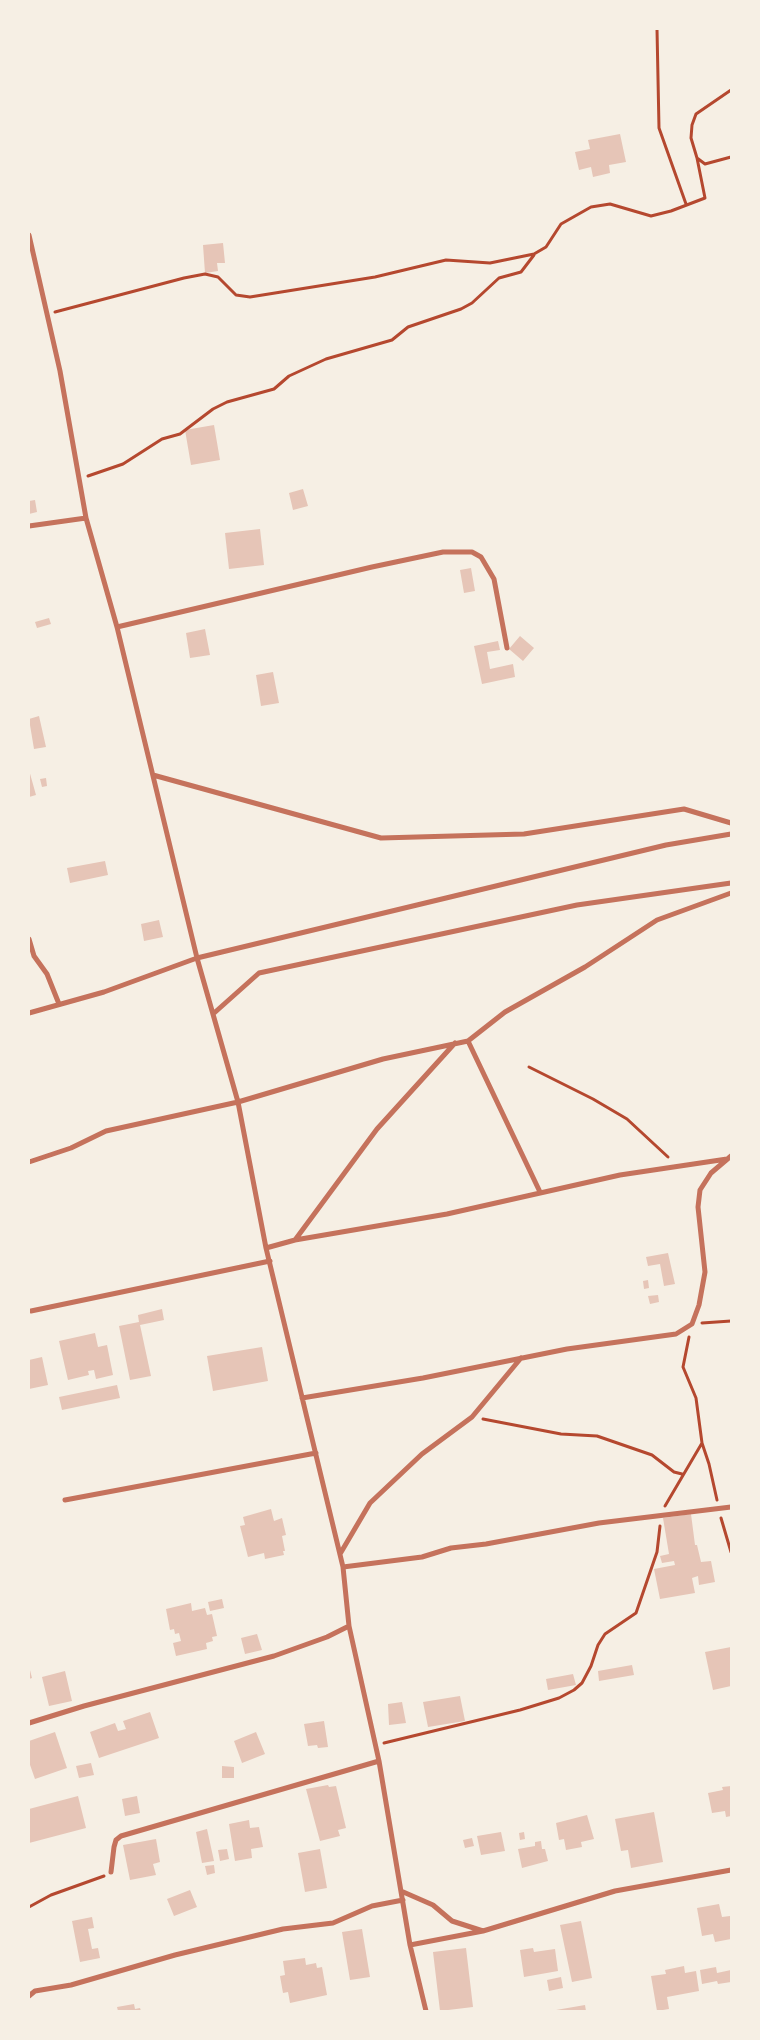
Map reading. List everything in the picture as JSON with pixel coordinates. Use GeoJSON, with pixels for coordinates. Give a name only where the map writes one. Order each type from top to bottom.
{"type":"FeatureCollection","features":[{"type":"Feature","properties":{"kind":"street"},"geometry":{"type":"LineString","coordinates":[[29,234],[31,254],[60,371],[86,518],[117,627],[197,958],[238,1102],[266,1248],[343,1567],[349,1626],[376,1745],[410,1945],[426,2011]]}},
{"type":"Feature","properties":{"kind":"street"},"geometry":{"type":"LineString","coordinates":[[29,526],[86,518]]}},
{"type":"Feature","properties":{"kind":"street"},"geometry":{"type":"LineString","coordinates":[[117,627],[443,552],[472,552],[481,557],[494,579],[507,648]]}},
{"type":"Feature","properties":{"kind":"street"},"geometry":{"type":"LineString","coordinates":[[153,775],[381,838],[524,834],[684,809],[731,823]]}},
{"type":"Feature","properties":{"kind":"street"},"geometry":{"type":"LineString","coordinates":[[29,1013],[104,992],[197,958],[666,846],[731,834]]}},
{"type":"Feature","properties":{"kind":"street"},"geometry":{"type":"LineString","coordinates":[[213,1014],[259,973],[577,905],[731,883]]}},
{"type":"Feature","properties":{"kind":"street"},"geometry":{"type":"LineString","coordinates":[[29,1162],[70,1148],[106,1131],[238,1102],[383,1059],[468,1041],[505,1012],[585,968],[657,920],[731,893]]}},
{"type":"Feature","properties":{"kind":"street"},"geometry":{"type":"LineString","coordinates":[[29,944],[34,956],[47,974],[59,1004]]}},
{"type":"Feature","properties":{"kind":"street"},"geometry":{"type":"LineString","coordinates":[[468,1041],[540,1192]]}},
{"type":"Feature","properties":{"kind":"street"},"geometry":{"type":"LineString","coordinates":[[295,1240],[377,1129],[455,1043]]}},
{"type":"Feature","properties":{"kind":"street"},"geometry":{"type":"LineString","coordinates":[[266,1248],[295,1240],[447,1214],[620,1175],[730,1158]]}},
{"type":"Feature","properties":{"kind":"street"},"geometry":{"type":"LineString","coordinates":[[302,1398],[423,1378],[567,1348],[657,1338],[676,1334],[692,1324],[699,1305],[705,1272],[699,1222],[700,1190],[711,1173],[730,1158]]}},
{"type":"Feature","properties":{"kind":"street"},"geometry":{"type":"LineString","coordinates":[[31,1311],[270,1261]]}},
{"type":"Feature","properties":{"kind":"street"},"geometry":{"type":"LineString","coordinates":[[340,1554],[370,1503],[416,1460],[472,1417],[522,1358]]}},
{"type":"Feature","properties":{"kind":"street"},"geometry":{"type":"LineString","coordinates":[[65,1500],[316,1453]]}},
{"type":"Feature","properties":{"kind":"street"},"geometry":{"type":"LineString","coordinates":[[343,1567],[422,1557],[451,1548],[486,1544],[599,1523],[731,1507]]}},
{"type":"Feature","properties":{"kind":"street"},"geometry":{"type":"LineString","coordinates":[[29,1723],[84,1706],[274,1656],[327,1637],[349,1626]]}},
{"type":"Feature","properties":{"kind":"street"},"geometry":{"type":"LineString","coordinates":[[111,1872],[114,1847],[116,1840],[121,1836],[379,1761]]}},
{"type":"Feature","properties":{"kind":"street"},"geometry":{"type":"LineString","coordinates":[[410,1945],[483,1931],[614,1891],[731,1870]]}},
{"type":"Feature","properties":{"kind":"street"},"geometry":{"type":"LineString","coordinates":[[401,1891],[433,1906],[452,1921],[483,1931]]}},
{"type":"Feature","properties":{"kind":"street"},"geometry":{"type":"LineString","coordinates":[[29,1996],[35,1991],[80,1983],[175,1955],[283,1929],[333,1923],[372,1906],[403,1900]]}},
{"type":"Feature","properties":{"kind":"path"},"geometry":{"type":"LineString","coordinates":[[657,29],[659,128],[686,204]]}},
{"type":"Feature","properties":{"kind":"path"},"geometry":{"type":"LineString","coordinates":[[47,314],[205,274],[218,277],[241,297],[250,297],[376,277],[446,260],[490,262],[534,254],[546,247],[561,224],[591,207],[610,204],[651,216],[671,211],[705,198],[691,138],[692,125],[696,114],[731,90]]}},
{"type":"Feature","properties":{"kind":"path"},"geometry":{"type":"LineString","coordinates":[[697,158],[704,164],[731,157]]}},
{"type":"Feature","properties":{"kind":"path"},"geometry":{"type":"LineString","coordinates":[[78,478],[123,464],[162,439],[180,434],[213,409],[227,402],[274,389],[289,376],[326,359],[392,340],[413,325],[427,322],[472,304],[499,278],[521,272],[534,254]]}},
{"type":"Feature","properties":{"kind":"path"},"geometry":{"type":"LineString","coordinates":[[529,1067],[562,1082],[627,1119],[679,1167]]}},
{"type":"Feature","properties":{"kind":"path"},"geometry":{"type":"LineString","coordinates":[[731,1320],[692,1324],[683,1367],[696,1398],[702,1443],[731,1552]]}},
{"type":"Feature","properties":{"kind":"path"},"geometry":{"type":"LineString","coordinates":[[472,1417],[561,1434],[596,1436],[652,1455],[674,1472],[682,1474]]}},
{"type":"Feature","properties":{"kind":"path"},"geometry":{"type":"LineString","coordinates":[[376,1745],[520,1710],[559,1698],[582,1683],[605,1634],[636,1613],[656,1552],[661,1514],[682,1474],[702,1443]]}},
{"type":"Feature","properties":{"kind":"path"},"geometry":{"type":"LineString","coordinates":[[29,1907],[111,1872]]}},
{"type":"Feature","properties":{"kind":"building"},"geometry":{"type":"Polygon","coordinates":[[[620,134],[626,162],[609,165],[610,173],[593,177],[591,167],[579,170],[575,152],[590,149],[588,140],[620,134]]]}},
{"type":"Feature","properties":{"kind":"building"},"geometry":{"type":"Polygon","coordinates":[[[223,243],[225,263],[217,263],[218,271],[205,273],[203,245],[223,243]]]}},
{"type":"Feature","properties":{"kind":"building"},"geometry":{"type":"Polygon","coordinates":[[[214,425],[220,460],[191,465],[185,430],[214,425]]]}},
{"type":"Feature","properties":{"kind":"building"},"geometry":{"type":"Polygon","coordinates":[[[303,489],[308,506],[293,510],[289,493],[303,489]]]}},
{"type":"Feature","properties":{"kind":"building"},"geometry":{"type":"Polygon","coordinates":[[[35,500],[37,512],[29,514],[29,501],[35,500]]]}},
{"type":"Feature","properties":{"kind":"building"},"geometry":{"type":"Polygon","coordinates":[[[260,529],[264,565],[229,569],[225,533],[260,529]]]}},
{"type":"Feature","properties":{"kind":"building"},"geometry":{"type":"Polygon","coordinates":[[[471,568],[475,591],[464,593],[460,570],[471,568]]]}},
{"type":"Feature","properties":{"kind":"building"},"geometry":{"type":"Polygon","coordinates":[[[49,618],[51,624],[37,628],[35,622],[49,618]]]}},
{"type":"Feature","properties":{"kind":"building"},"geometry":{"type":"Polygon","coordinates":[[[205,629],[210,655],[190,658],[186,633],[205,629]]]}},
{"type":"Feature","properties":{"kind":"building"},"geometry":{"type":"Polygon","coordinates":[[[520,636],[534,648],[523,661],[509,649],[520,636]]]}},
{"type":"Feature","properties":{"kind":"building"},"geometry":{"type":"Polygon","coordinates":[[[498,641],[500,650],[487,652],[490,669],[513,664],[515,677],[482,684],[474,646],[498,641]]]}},
{"type":"Feature","properties":{"kind":"building"},"geometry":{"type":"Polygon","coordinates":[[[273,672],[279,703],[261,706],[256,675],[273,672]]]}},
{"type":"Feature","properties":{"kind":"building"},"geometry":{"type":"Polygon","coordinates":[[[39,716],[46,747],[34,749],[29,719],[39,716]]]}},
{"type":"Feature","properties":{"kind":"building"},"geometry":{"type":"Polygon","coordinates":[[[29,770],[36,795],[29,797],[29,770]]]}},
{"type":"Feature","properties":{"kind":"building"},"geometry":{"type":"Polygon","coordinates":[[[46,778],[47,786],[42,787],[40,779],[46,778]]]}},
{"type":"Feature","properties":{"kind":"building"},"geometry":{"type":"Polygon","coordinates":[[[105,861],[108,875],[70,883],[67,868],[105,861]]]}},
{"type":"Feature","properties":{"kind":"building"},"geometry":{"type":"Polygon","coordinates":[[[159,920],[163,937],[144,941],[141,924],[159,920]]]}},
{"type":"Feature","properties":{"kind":"building"},"geometry":{"type":"Polygon","coordinates":[[[668,1253],[675,1284],[664,1286],[660,1264],[648,1266],[646,1257],[668,1253]]]}},
{"type":"Feature","properties":{"kind":"building"},"geometry":{"type":"Polygon","coordinates":[[[648,1280],[649,1288],[644,1289],[643,1281],[648,1280]]]}},
{"type":"Feature","properties":{"kind":"building"},"geometry":{"type":"Polygon","coordinates":[[[658,1295],[659,1302],[650,1304],[648,1296],[658,1295]]]}},
{"type":"Feature","properties":{"kind":"building"},"geometry":{"type":"Polygon","coordinates":[[[162,1309],[164,1320],[140,1325],[151,1376],[130,1380],[119,1326],[139,1322],[138,1315],[162,1309]]]}},
{"type":"Feature","properties":{"kind":"building"},"geometry":{"type":"Polygon","coordinates":[[[95,1333],[98,1347],[107,1345],[113,1375],[96,1379],[94,1370],[88,1371],[89,1375],[68,1380],[59,1341],[95,1333]]]}},
{"type":"Feature","properties":{"kind":"building"},"geometry":{"type":"Polygon","coordinates":[[[262,1347],[268,1381],[213,1391],[207,1356],[262,1347]]]}},
{"type":"Feature","properties":{"kind":"building"},"geometry":{"type":"Polygon","coordinates":[[[42,1357],[48,1385],[29,1389],[29,1360],[42,1357]]]}},
{"type":"Feature","properties":{"kind":"building"},"geometry":{"type":"Polygon","coordinates":[[[117,1385],[120,1398],[62,1410],[59,1397],[117,1385]]]}},
{"type":"Feature","properties":{"kind":"building"},"geometry":{"type":"Polygon","coordinates":[[[271,1509],[274,1521],[282,1518],[286,1535],[282,1536],[284,1555],[265,1559],[264,1553],[248,1557],[240,1526],[245,1525],[243,1517],[271,1509]]]}},
{"type":"Feature","properties":{"kind":"building"},"geometry":{"type":"Polygon","coordinates":[[[691,1514],[695,1545],[697,1545],[701,1562],[711,1561],[715,1582],[699,1585],[698,1576],[692,1578],[695,1593],[660,1599],[654,1569],[675,1565],[674,1561],[662,1563],[660,1556],[669,1554],[663,1518],[691,1514]]]}},
{"type":"Feature","properties":{"kind":"building"},"geometry":{"type":"Polygon","coordinates":[[[222,1599],[224,1608],[210,1611],[208,1602],[222,1599]]]}},
{"type":"Feature","properties":{"kind":"building"},"geometry":{"type":"Polygon","coordinates":[[[191,1603],[192,1611],[205,1608],[207,1615],[212,1614],[217,1636],[212,1637],[213,1641],[206,1643],[207,1649],[176,1656],[173,1643],[181,1641],[179,1633],[175,1634],[174,1629],[170,1630],[166,1609],[191,1603]]]}},
{"type":"Feature","properties":{"kind":"building"},"geometry":{"type":"Polygon","coordinates":[[[257,1634],[262,1650],[245,1654],[241,1638],[257,1634]]]}},
{"type":"Feature","properties":{"kind":"building"},"geometry":{"type":"Polygon","coordinates":[[[731,1647],[731,1686],[713,1690],[705,1652],[731,1647]]]}},
{"type":"Feature","properties":{"kind":"building"},"geometry":{"type":"Polygon","coordinates":[[[632,1665],[634,1675],[599,1681],[598,1671],[632,1665]]]}},
{"type":"Feature","properties":{"kind":"building"},"geometry":{"type":"Polygon","coordinates":[[[29,1666],[32,1678],[29,1679],[29,1666]]]}},
{"type":"Feature","properties":{"kind":"building"},"geometry":{"type":"Polygon","coordinates":[[[65,1671],[72,1701],[49,1706],[42,1677],[65,1671]]]}},
{"type":"Feature","properties":{"kind":"building"},"geometry":{"type":"Polygon","coordinates":[[[573,1674],[576,1685],[548,1690],[546,1679],[573,1674]]]}},
{"type":"Feature","properties":{"kind":"building"},"geometry":{"type":"Polygon","coordinates":[[[460,1696],[465,1721],[428,1727],[423,1702],[460,1696]]]}},
{"type":"Feature","properties":{"kind":"building"},"geometry":{"type":"Polygon","coordinates":[[[402,1702],[406,1723],[389,1725],[388,1704],[402,1702]]]}},
{"type":"Feature","properties":{"kind":"building"},"geometry":{"type":"Polygon","coordinates":[[[150,1712],[159,1738],[99,1758],[90,1732],[115,1723],[118,1731],[126,1729],[123,1721],[150,1712]]]}},
{"type":"Feature","properties":{"kind":"building"},"geometry":{"type":"Polygon","coordinates":[[[324,1721],[328,1747],[308,1746],[304,1724],[324,1721]]]}},
{"type":"Feature","properties":{"kind":"building"},"geometry":{"type":"Polygon","coordinates":[[[55,1732],[67,1768],[35,1779],[29,1762],[29,1741],[55,1732]]]}},
{"type":"Feature","properties":{"kind":"building"},"geometry":{"type":"Polygon","coordinates":[[[256,1732],[265,1754],[242,1763],[234,1741],[256,1732]]]}},
{"type":"Feature","properties":{"kind":"building"},"geometry":{"type":"Polygon","coordinates":[[[91,1763],[94,1775],[79,1778],[76,1766],[91,1763]]]}},
{"type":"Feature","properties":{"kind":"building"},"geometry":{"type":"Polygon","coordinates":[[[222,1766],[234,1767],[234,1778],[222,1778],[222,1766]]]}},
{"type":"Feature","properties":{"kind":"building"},"geometry":{"type":"Polygon","coordinates":[[[328,1785],[329,1787],[336,1786],[346,1828],[338,1830],[340,1836],[320,1841],[306,1789],[328,1785]]]}},
{"type":"Feature","properties":{"kind":"building"},"geometry":{"type":"Polygon","coordinates":[[[731,1786],[731,1816],[726,1817],[725,1811],[712,1813],[708,1793],[723,1790],[722,1787],[731,1786]]]}},
{"type":"Feature","properties":{"kind":"building"},"geometry":{"type":"Polygon","coordinates":[[[78,1796],[86,1828],[29,1843],[29,1809],[78,1796]]]}},
{"type":"Feature","properties":{"kind":"building"},"geometry":{"type":"Polygon","coordinates":[[[137,1796],[140,1813],[125,1816],[122,1799],[137,1796]]]}},
{"type":"Feature","properties":{"kind":"building"},"geometry":{"type":"Polygon","coordinates":[[[654,1812],[663,1862],[631,1868],[628,1850],[621,1851],[615,1819],[654,1812]]]}},
{"type":"Feature","properties":{"kind":"building"},"geometry":{"type":"Polygon","coordinates":[[[587,1815],[594,1839],[581,1842],[582,1847],[566,1850],[564,1839],[559,1840],[556,1823],[587,1815]]]}},
{"type":"Feature","properties":{"kind":"building"},"geometry":{"type":"Polygon","coordinates":[[[249,1820],[250,1828],[259,1827],[263,1847],[251,1849],[252,1858],[235,1861],[229,1824],[249,1820]]]}},
{"type":"Feature","properties":{"kind":"building"},"geometry":{"type":"Polygon","coordinates":[[[207,1829],[214,1861],[202,1863],[196,1832],[207,1829]]]}},
{"type":"Feature","properties":{"kind":"building"},"geometry":{"type":"Polygon","coordinates":[[[501,1832],[505,1851],[481,1855],[477,1836],[501,1832]]]}},
{"type":"Feature","properties":{"kind":"building"},"geometry":{"type":"Polygon","coordinates":[[[524,1832],[525,1839],[520,1840],[519,1833],[524,1832]]]}},
{"type":"Feature","properties":{"kind":"building"},"geometry":{"type":"Polygon","coordinates":[[[472,1838],[474,1846],[465,1848],[463,1840],[472,1838]]]}},
{"type":"Feature","properties":{"kind":"building"},"geometry":{"type":"Polygon","coordinates":[[[156,1839],[160,1862],[153,1864],[156,1875],[130,1880],[123,1845],[156,1839]]]}},
{"type":"Feature","properties":{"kind":"building"},"geometry":{"type":"Polygon","coordinates":[[[541,1841],[542,1849],[545,1849],[548,1861],[522,1868],[518,1849],[535,1846],[535,1842],[541,1841]]]}},
{"type":"Feature","properties":{"kind":"building"},"geometry":{"type":"Polygon","coordinates":[[[227,1849],[229,1859],[220,1861],[218,1850],[227,1849]]]}},
{"type":"Feature","properties":{"kind":"building"},"geometry":{"type":"Polygon","coordinates":[[[320,1849],[327,1888],[305,1892],[298,1853],[320,1849]]]}},
{"type":"Feature","properties":{"kind":"building"},"geometry":{"type":"Polygon","coordinates":[[[214,1865],[215,1873],[207,1875],[205,1866],[214,1865]]]}},
{"type":"Feature","properties":{"kind":"building"},"geometry":{"type":"Polygon","coordinates":[[[190,1890],[197,1907],[174,1916],[167,1899],[190,1890]]]}},
{"type":"Feature","properties":{"kind":"building"},"geometry":{"type":"Polygon","coordinates":[[[719,1904],[722,1917],[730,1916],[731,1939],[715,1942],[713,1934],[702,1936],[697,1908],[719,1904]]]}},
{"type":"Feature","properties":{"kind":"building"},"geometry":{"type":"Polygon","coordinates":[[[92,1917],[94,1928],[88,1929],[92,1949],[98,1948],[100,1958],[80,1962],[72,1921],[92,1917]]]}},
{"type":"Feature","properties":{"kind":"building"},"geometry":{"type":"Polygon","coordinates":[[[581,1921],[592,1978],[572,1982],[560,1925],[581,1921]]]}},
{"type":"Feature","properties":{"kind":"building"},"geometry":{"type":"Polygon","coordinates":[[[362,1929],[370,1977],[350,1980],[342,1932],[362,1929]]]}},
{"type":"Feature","properties":{"kind":"building"},"geometry":{"type":"Polygon","coordinates":[[[466,1948],[473,2007],[440,2011],[433,1952],[466,1948]]]}},
{"type":"Feature","properties":{"kind":"building"},"geometry":{"type":"Polygon","coordinates":[[[533,1948],[534,1952],[555,1949],[558,1971],[524,1977],[520,1950],[533,1948]]]}},
{"type":"Feature","properties":{"kind":"building"},"geometry":{"type":"Polygon","coordinates":[[[305,1958],[306,1965],[316,1963],[317,1968],[322,1967],[327,1995],[290,2003],[288,1992],[283,1993],[280,1976],[285,1975],[283,1961],[305,1958]]]}},
{"type":"Feature","properties":{"kind":"building"},"geometry":{"type":"Polygon","coordinates":[[[684,1966],[685,1973],[696,1971],[699,1991],[667,1997],[669,2009],[657,2011],[651,1976],[666,1974],[665,1970],[684,1966]]]}},
{"type":"Feature","properties":{"kind":"building"},"geometry":{"type":"Polygon","coordinates":[[[716,1967],[717,1973],[731,1970],[731,1982],[718,1984],[717,1981],[702,1984],[700,1970],[716,1967]]]}},
{"type":"Feature","properties":{"kind":"building"},"geometry":{"type":"Polygon","coordinates":[[[561,1977],[563,1988],[549,1991],[547,1980],[561,1977]]]}},
{"type":"Feature","properties":{"kind":"building"},"geometry":{"type":"Polygon","coordinates":[[[134,2004],[135,2009],[140,2008],[141,2011],[118,2011],[117,2007],[134,2004]]]}},
{"type":"Feature","properties":{"kind":"building"},"geometry":{"type":"Polygon","coordinates":[[[585,2005],[586,2011],[556,2011],[556,2010],[585,2005]]]}}]}
